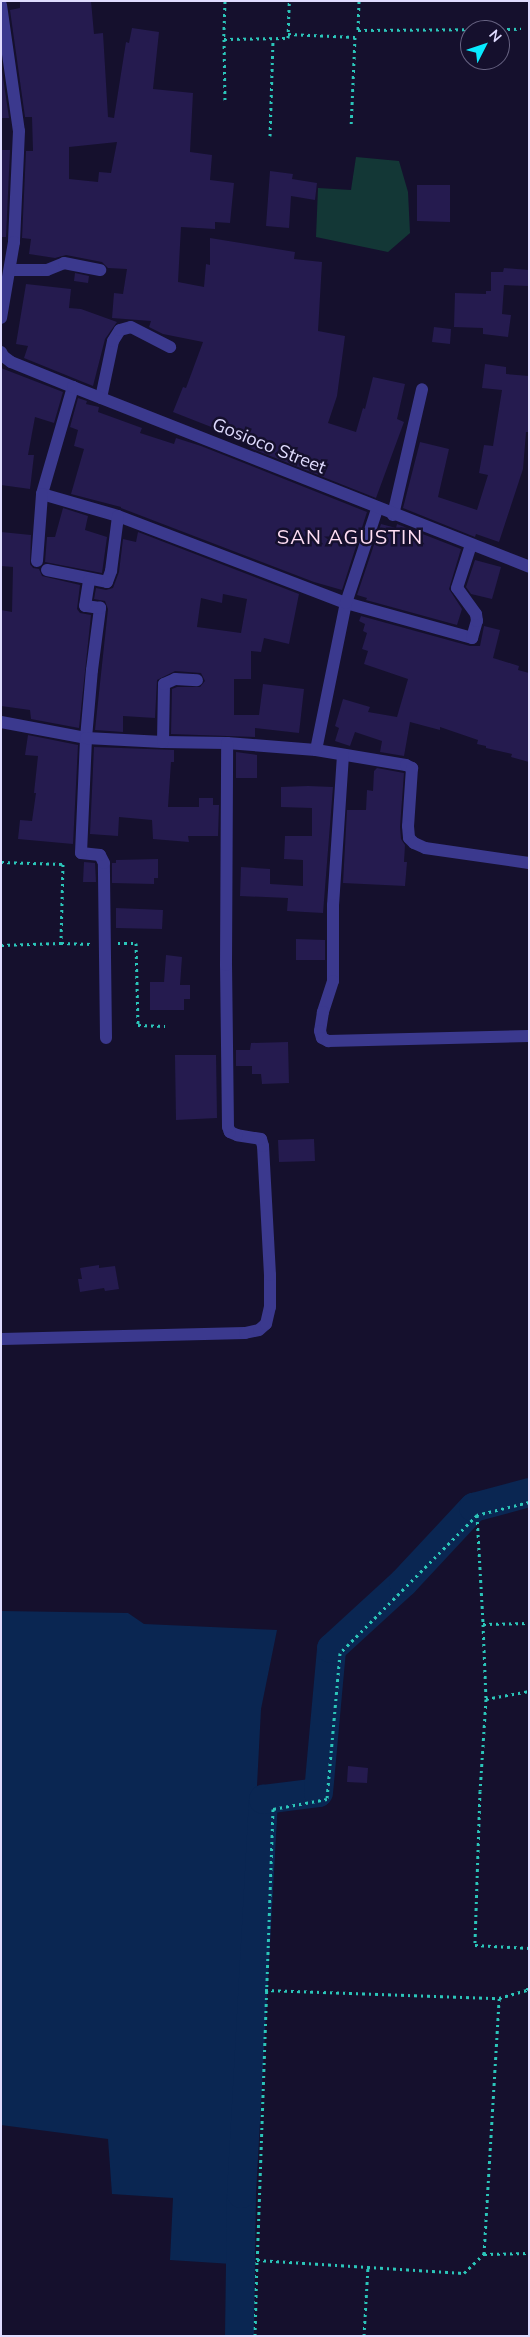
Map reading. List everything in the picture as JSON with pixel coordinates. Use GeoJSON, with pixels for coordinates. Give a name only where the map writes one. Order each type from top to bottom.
{"type":"FeatureCollection","features":[{"type":"Feature","properties":{"kind":"street"},"geometry":{"type":"LineString","coordinates":[[1,5],[19,131],[14,242],[1,318]]}},
{"type":"Feature","properties":{"kind":"street"},"geometry":{"type":"LineString","coordinates":[[10,270],[47,270],[64,263],[100,270]]}},
{"type":"Feature","properties":{"kind":"street"},"geometry":{"type":"LineString","coordinates":[[102,398],[112,341],[120,330],[131,327],[170,346]]}},
{"type":"Feature","properties":{"kind":"street","name":"Gosioco Street"},"geometry":{"type":"LineString","coordinates":[[1,352],[3,356],[12,362],[73,387],[377,509],[529,567]]}},
{"type":"Feature","properties":{"kind":"street"},"geometry":{"type":"LineString","coordinates":[[36,561],[42,494],[73,387]]}},
{"type":"Feature","properties":{"kind":"street"},"geometry":{"type":"LineString","coordinates":[[393,515],[422,389]]}},
{"type":"Feature","properties":{"kind":"street"},"geometry":{"type":"LineString","coordinates":[[42,494],[118,516],[346,603],[472,638],[477,620],[476,614],[457,588],[471,545]]}},
{"type":"Feature","properties":{"kind":"street"},"geometry":{"type":"LineString","coordinates":[[316,750],[346,603],[377,509]]}},
{"type":"Feature","properties":{"kind":"street"},"geometry":{"type":"LineString","coordinates":[[47,570],[89,580],[107,582],[111,571],[118,516]]}},
{"type":"Feature","properties":{"kind":"street"},"geometry":{"type":"LineString","coordinates":[[89,580],[85,606],[100,608],[86,738],[81,852],[100,855],[104,863],[106,1038]]}},
{"type":"Feature","properties":{"kind":"street"},"geometry":{"type":"LineString","coordinates":[[163,742],[164,684],[175,678],[197,680]]}},
{"type":"Feature","properties":{"kind":"street"},"geometry":{"type":"LineString","coordinates":[[1,722],[86,738],[227,743],[316,750],[412,768],[408,826],[409,838],[419,846],[529,863]]}},
{"type":"Feature","properties":{"kind":"street"},"geometry":{"type":"LineString","coordinates":[[2,1339],[245,1334],[259,1330],[266,1324],[270,1308],[270,1291],[263,1146],[260,1139],[237,1136],[230,1132],[228,1127],[226,974],[227,743]]}},
{"type":"Feature","properties":{"kind":"street"},"geometry":{"type":"LineString","coordinates":[[343,755],[333,905],[333,981],[323,1012],[320,1031],[322,1038],[328,1041],[529,1036]]}},
{"type":"Feature","properties":{"kind":"path"},"geometry":{"type":"LineString","coordinates":[[225,1],[225,100]]}},
{"type":"Feature","properties":{"kind":"path"},"geometry":{"type":"LineString","coordinates":[[224,39],[288,38],[289,1]]}},
{"type":"Feature","properties":{"kind":"path"},"geometry":{"type":"LineString","coordinates":[[359,1],[358,30],[520,29]]}},
{"type":"Feature","properties":{"kind":"path"},"geometry":{"type":"LineString","coordinates":[[288,34],[355,36],[351,127]]}},
{"type":"Feature","properties":{"kind":"path"},"geometry":{"type":"LineString","coordinates":[[270,136],[273,39]]}},
{"type":"Feature","properties":{"kind":"path"},"geometry":{"type":"LineString","coordinates":[[1,945],[61,943]]}},
{"type":"Feature","properties":{"kind":"path"},"geometry":{"type":"LineString","coordinates":[[255,2336],[265,1990],[273,1808],[327,1799],[340,1653],[477,1515],[529,1502]]}},
{"type":"Feature","properties":{"kind":"path"},"geometry":{"type":"LineString","coordinates":[[477,1515],[486,1699],[480,1791],[475,1945],[529,1948]]}},
{"type":"Feature","properties":{"kind":"path"},"geometry":{"type":"LineString","coordinates":[[483,1624],[529,1623]]}},
{"type":"Feature","properties":{"kind":"path"},"geometry":{"type":"LineString","coordinates":[[486,1699],[529,1691]]}},
{"type":"Feature","properties":{"kind":"path"},"geometry":{"type":"LineString","coordinates":[[265,1990],[499,1998],[527,1990],[529,1985]]}},
{"type":"Feature","properties":{"kind":"path"},"geometry":{"type":"LineString","coordinates":[[484,2254],[499,1998]]}},
{"type":"Feature","properties":{"kind":"path"},"geometry":{"type":"LineString","coordinates":[[257,2260],[464,2273],[484,2254],[529,2253]]}},
{"type":"Feature","properties":{"kind":"path"},"geometry":{"type":"LineString","coordinates":[[364,2336],[368,2267]]}},
{"type":"Feature","properties":{"kind":"green space"},"geometry":{"type":"Polygon","coordinates":[[[356,157],[399,161],[408,192],[410,233],[388,252],[316,237],[318,188],[351,190],[356,157]]]}},
{"type":"Feature","properties":{"kind":"water"},"geometry":{"type":"Polygon","coordinates":[[[1,1611],[128,1613],[144,1624],[277,1630],[261,1709],[232,2264],[170,2260],[173,2198],[112,2194],[108,2139],[1,2125],[1,1611]]]}},
{"type":"Feature","properties":{"kind":"building"},"geometry":{"type":"Polygon","coordinates":[[[20,1],[91,1],[94,34],[103,33],[108,117],[114,118],[126,42],[129,43],[132,28],[159,32],[153,89],[193,93],[190,152],[212,155],[210,180],[234,183],[230,223],[215,222],[215,229],[181,227],[178,282],[204,287],[206,264],[210,265],[210,238],[295,252],[294,259],[322,262],[318,331],[345,336],[337,396],[328,423],[356,432],[363,408],[365,409],[373,377],[405,384],[397,419],[404,422],[376,498],[250,448],[252,443],[173,412],[183,387],[186,388],[203,342],[163,334],[149,327],[151,321],[112,318],[114,293],[123,294],[127,269],[108,268],[102,262],[66,255],[55,258],[29,254],[31,239],[22,238],[26,151],[33,151],[32,117],[25,117],[10,10],[20,8],[20,1]],[[117,142],[69,147],[69,179],[98,182],[99,172],[111,173],[117,142]]]}},
{"type":"Feature","properties":{"kind":"building"},"geometry":{"type":"Polygon","coordinates":[[[1,64],[9,118],[1,118],[1,64]]]}},
{"type":"Feature","properties":{"kind":"building"},"geometry":{"type":"Polygon","coordinates":[[[1,150],[10,150],[6,237],[1,237],[1,150]]]}},
{"type":"Feature","properties":{"kind":"building"},"geometry":{"type":"Polygon","coordinates":[[[270,171],[293,174],[292,179],[317,183],[315,200],[291,196],[289,228],[266,226],[270,171]]]}},
{"type":"Feature","properties":{"kind":"building"},"geometry":{"type":"Polygon","coordinates":[[[417,185],[450,185],[450,222],[417,221],[417,185]]]}},
{"type":"Feature","properties":{"kind":"building"},"geometry":{"type":"Polygon","coordinates":[[[504,268],[529,270],[529,286],[504,285],[502,314],[511,315],[508,337],[483,334],[483,328],[454,327],[455,293],[486,294],[486,291],[491,291],[491,272],[503,272],[504,268]]]}},
{"type":"Feature","properties":{"kind":"building"},"geometry":{"type":"Polygon","coordinates":[[[75,273],[89,276],[88,283],[74,281],[75,273]]]}},
{"type":"Feature","properties":{"kind":"building"},"geometry":{"type":"Polygon","coordinates":[[[26,284],[71,289],[69,308],[81,309],[117,322],[105,339],[93,386],[24,358],[28,346],[16,344],[26,284]]]}},
{"type":"Feature","properties":{"kind":"building"},"geometry":{"type":"Polygon","coordinates":[[[434,327],[451,329],[450,344],[432,342],[434,327]]]}},
{"type":"Feature","properties":{"kind":"building"},"geometry":{"type":"Polygon","coordinates":[[[485,364],[506,367],[506,374],[529,376],[529,432],[526,432],[523,469],[499,542],[476,534],[475,537],[403,508],[420,442],[449,449],[438,497],[477,510],[488,475],[479,473],[484,445],[493,446],[502,390],[482,388],[485,364]]]}},
{"type":"Feature","properties":{"kind":"building"},"geometry":{"type":"Polygon","coordinates":[[[1,368],[63,392],[54,423],[35,417],[28,455],[34,455],[30,489],[1,485],[1,368]]]}},
{"type":"Feature","properties":{"kind":"building"},"geometry":{"type":"Polygon","coordinates":[[[78,398],[87,401],[86,404],[99,407],[98,412],[142,428],[140,433],[174,444],[176,438],[201,446],[367,512],[342,590],[314,582],[121,507],[71,494],[84,449],[74,446],[78,430],[70,427],[78,398]]]}},
{"type":"Feature","properties":{"kind":"building"},"geometry":{"type":"Polygon","coordinates":[[[63,508],[88,516],[85,530],[107,537],[102,573],[45,562],[47,537],[55,537],[63,508]]]}},
{"type":"Feature","properties":{"kind":"building"},"geometry":{"type":"Polygon","coordinates":[[[381,524],[396,528],[397,524],[461,549],[449,589],[462,609],[457,625],[366,600],[367,598],[357,595],[381,524]]]}},
{"type":"Feature","properties":{"kind":"building"},"geometry":{"type":"Polygon","coordinates":[[[1,532],[31,535],[30,564],[33,568],[39,569],[42,576],[80,585],[77,609],[80,613],[91,615],[79,728],[31,719],[30,710],[1,706],[1,610],[12,612],[13,567],[1,566],[1,532]]]}},
{"type":"Feature","properties":{"kind":"building"},"geometry":{"type":"Polygon","coordinates":[[[138,532],[299,594],[289,644],[264,638],[261,652],[251,651],[251,679],[234,679],[234,715],[259,715],[263,684],[304,689],[299,733],[255,728],[255,737],[171,734],[172,689],[177,687],[200,687],[205,681],[201,673],[175,671],[157,680],[155,718],[123,716],[123,732],[95,730],[108,609],[105,601],[94,599],[96,588],[106,590],[113,588],[119,572],[123,539],[136,542],[138,532]],[[223,594],[222,603],[201,598],[197,627],[241,633],[247,599],[223,594]]]}},
{"type":"Feature","properties":{"kind":"building"},"geometry":{"type":"Polygon","coordinates":[[[475,560],[501,567],[492,599],[471,594],[466,587],[475,560]]]}},
{"type":"Feature","properties":{"kind":"building"},"geometry":{"type":"Polygon","coordinates":[[[361,616],[470,646],[480,646],[484,626],[500,630],[493,658],[519,666],[518,670],[529,673],[529,762],[511,757],[512,754],[486,748],[486,746],[477,744],[478,740],[440,727],[440,730],[410,722],[404,756],[380,752],[382,741],[355,732],[350,746],[335,741],[339,728],[335,726],[343,699],[370,707],[368,712],[397,717],[408,679],[364,664],[368,651],[362,649],[367,633],[363,631],[365,624],[359,621],[361,616]]]}},
{"type":"Feature","properties":{"kind":"building"},"geometry":{"type":"Polygon","coordinates":[[[28,735],[78,745],[73,844],[18,839],[20,820],[32,821],[36,793],[34,793],[38,756],[25,755],[28,735]]]}},
{"type":"Feature","properties":{"kind":"building"},"geometry":{"type":"Polygon","coordinates":[[[94,747],[174,750],[174,762],[171,762],[168,807],[199,807],[199,798],[213,798],[213,805],[219,805],[218,836],[188,836],[189,842],[153,839],[152,820],[119,817],[118,836],[90,834],[94,747]]]}},
{"type":"Feature","properties":{"kind":"building"},"geometry":{"type":"Polygon","coordinates":[[[236,752],[257,755],[257,778],[236,778],[236,752]]]}},
{"type":"Feature","properties":{"kind":"building"},"geometry":{"type":"Polygon","coordinates":[[[377,768],[404,773],[400,827],[401,839],[405,845],[404,862],[407,862],[405,886],[343,883],[347,810],[366,810],[367,790],[373,791],[374,771],[377,768]]]}},
{"type":"Feature","properties":{"kind":"building"},"geometry":{"type":"Polygon","coordinates":[[[281,787],[333,787],[323,913],[287,911],[288,898],[240,896],[241,867],[270,869],[270,884],[303,886],[303,860],[284,859],[285,836],[312,836],[312,808],[281,807],[281,787]]]}},
{"type":"Feature","properties":{"kind":"building"},"geometry":{"type":"Polygon","coordinates":[[[158,859],[158,878],[154,878],[154,884],[112,883],[112,863],[116,863],[116,860],[158,859]]]}},
{"type":"Feature","properties":{"kind":"building"},"geometry":{"type":"Polygon","coordinates":[[[84,862],[95,863],[96,882],[83,882],[84,862]]]}},
{"type":"Feature","properties":{"kind":"building"},"geometry":{"type":"Polygon","coordinates":[[[116,908],[163,910],[162,929],[116,928],[116,908]]]}},
{"type":"Feature","properties":{"kind":"building"},"geometry":{"type":"Polygon","coordinates":[[[296,939],[325,940],[325,960],[296,960],[296,939]]]}},
{"type":"Feature","properties":{"kind":"building"},"geometry":{"type":"Polygon","coordinates":[[[166,955],[182,957],[180,985],[190,985],[190,999],[184,999],[184,1010],[150,1010],[150,982],[164,982],[166,955]]]}},
{"type":"Feature","properties":{"kind":"building"},"geometry":{"type":"Polygon","coordinates":[[[288,1042],[289,1083],[262,1084],[261,1074],[252,1074],[252,1066],[236,1066],[236,1050],[250,1050],[251,1043],[288,1042]]]}},
{"type":"Feature","properties":{"kind":"building"},"geometry":{"type":"Polygon","coordinates":[[[175,1055],[216,1055],[217,1118],[176,1120],[175,1055]]]}},
{"type":"Feature","properties":{"kind":"building"},"geometry":{"type":"Polygon","coordinates":[[[314,1139],[315,1161],[279,1162],[278,1140],[314,1139]]]}},
{"type":"Feature","properties":{"kind":"building"},"geometry":{"type":"Polygon","coordinates":[[[99,1265],[99,1268],[115,1266],[119,1289],[105,1291],[104,1288],[80,1292],[78,1279],[82,1279],[80,1268],[99,1265]]]}},
{"type":"Feature","properties":{"kind":"building"},"geometry":{"type":"Polygon","coordinates":[[[348,1766],[368,1768],[367,1783],[347,1782],[348,1766]]]}},
{"type":"Feature","properties":{"kind":"waterway"},"geometry":{"type":"LineString","coordinates":[[239,2336],[241,2193],[263,1799],[318,1792],[331,1648],[403,1582],[473,1507],[529,1492]]}},
{"type":"Feature","properties":{"kind":"district","name":"SAN AGUSTIN"},"geometry":{"type":"Point","coordinates":[350,536]}}]}
